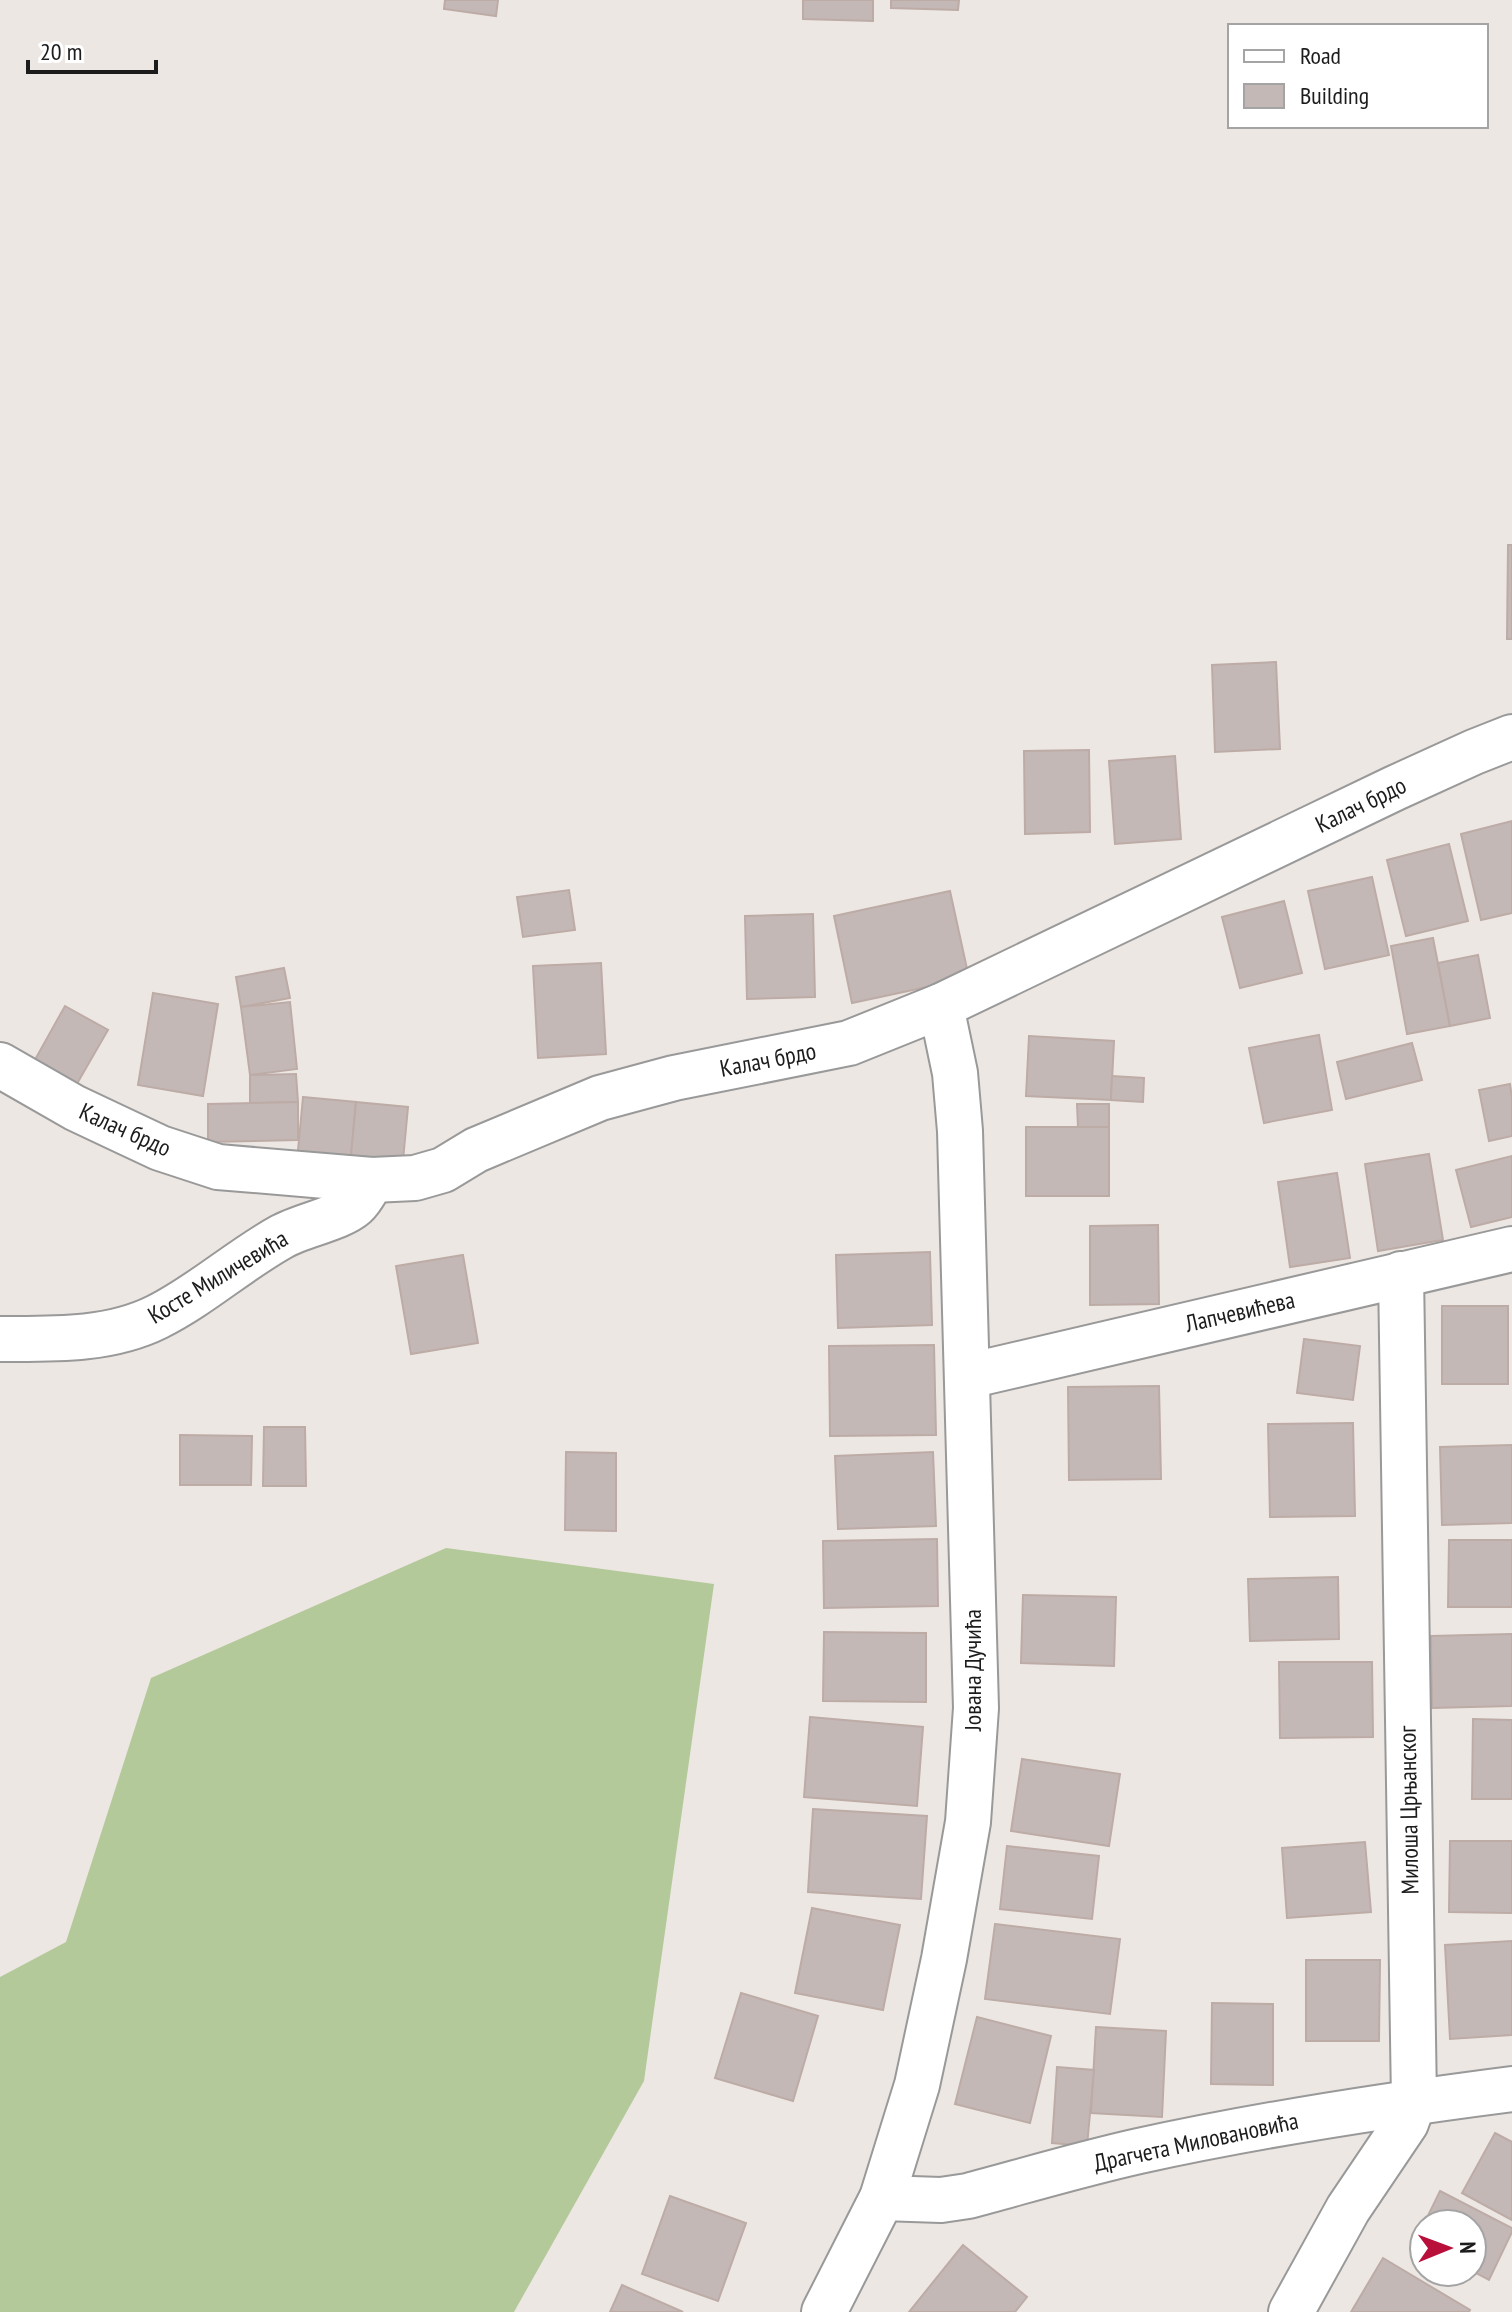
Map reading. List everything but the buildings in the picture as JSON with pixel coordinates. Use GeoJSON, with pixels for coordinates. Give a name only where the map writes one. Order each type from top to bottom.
{"type":"FeatureCollection","features":[{"type":"Feature","properties":{"kind":"street","name":"Калач брдо"},"geometry":{"type":"LineString","coordinates":[[0,1065],[75,1108],[160,1148],[218,1167],[372,1180],[415,1178],[443,1170],[476,1150],[600,1098],[674,1078],[849,1043],[941,1006],[1395,788],[1512,737]]}},
{"type":"Feature","properties":{"kind":"street","name":"Јована Дучића"},"geometry":{"type":"LineString","coordinates":[[824,2312],[882,2198],[917,2085],[944,1959],[968,1822],[976,1708],[960,1131],[955,1073],[941,1006]]}},
{"type":"Feature","properties":{"kind":"street","name":"Косте Миличевића"},"geometry":{"type":"LineString","coordinates":[[0,1339],[83,1337],[127,1329],[155,1318],[283,1236],[355,1205],[372,1180]]}},
{"type":"Feature","properties":{"kind":"street","name":"Лапчевићева"},"geometry":{"type":"LineString","coordinates":[[968,1376],[1512,1249]]}},
{"type":"Feature","properties":{"kind":"street","name":"Милоша Црњанског"},"geometry":{"type":"LineString","coordinates":[[1291,2312],[1348,2209],[1406,2123],[1414,2101],[1401,1274]]}},
{"type":"Feature","properties":{"kind":"street","name":"Драгчета Миловановића"},"geometry":{"type":"LineString","coordinates":[[882,2198],[928,2200],[968,2196],[1138,2152],[1287,2122],[1512,2089]]}},
{"type":"Feature","properties":{"kind":"green space"},"geometry":{"type":"Polygon","coordinates":[[[446,1548],[714,1584],[644,2081],[514,2312],[0,2312],[0,1977],[66,1942],[151,1678],[446,1548]]]}}]}
